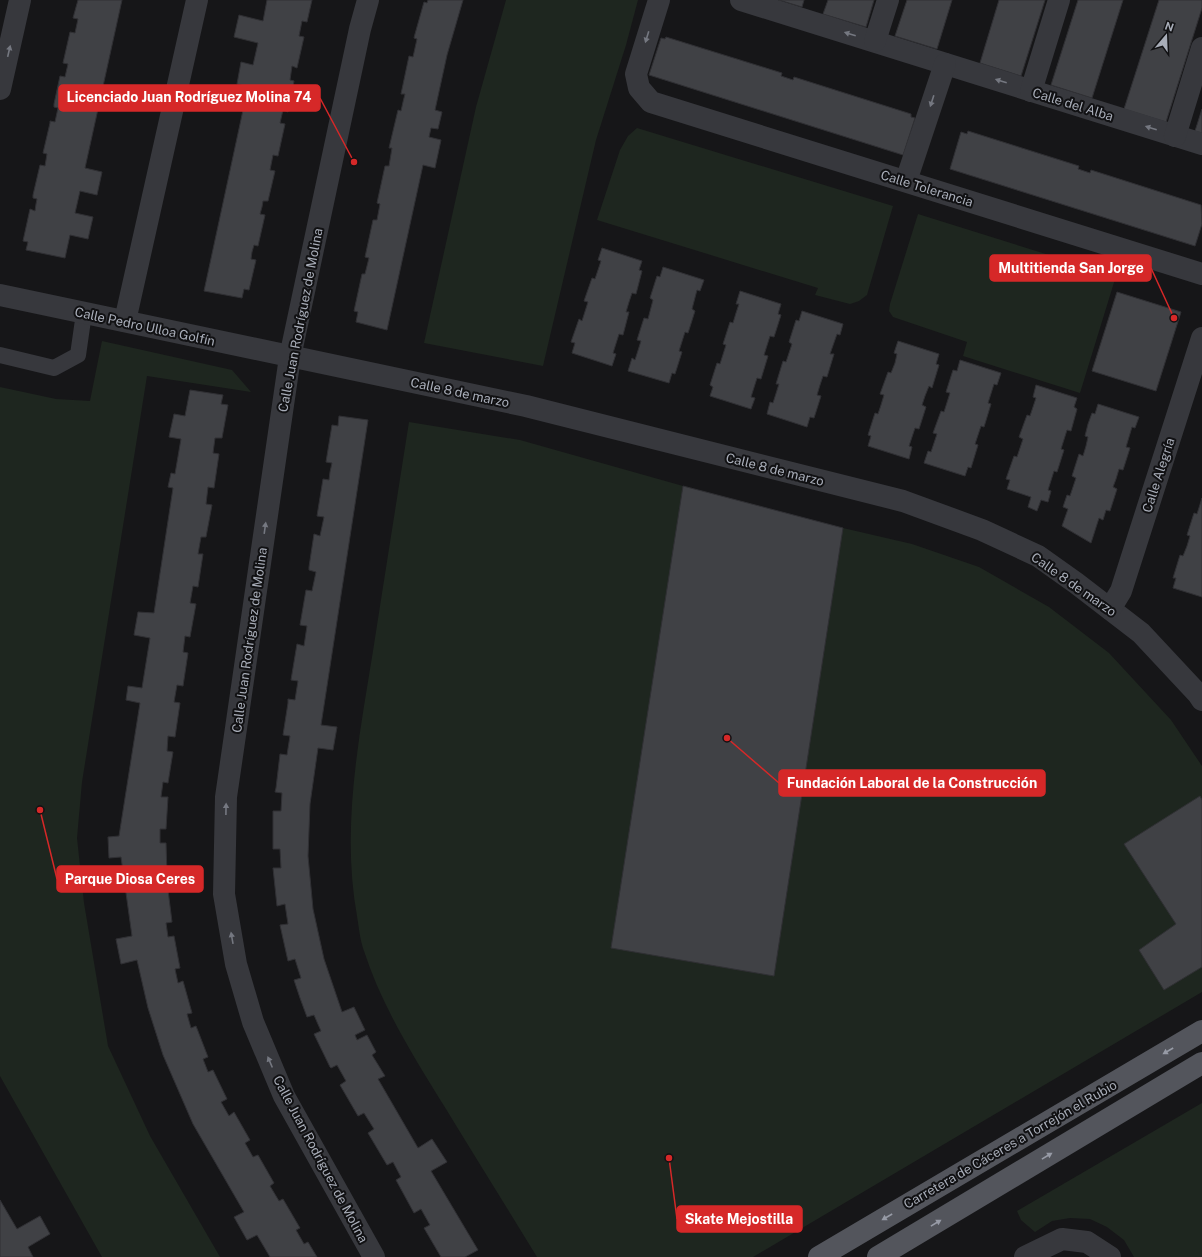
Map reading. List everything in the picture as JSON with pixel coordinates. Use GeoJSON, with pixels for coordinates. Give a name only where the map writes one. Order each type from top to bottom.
{"type":"FeatureCollection","features":[{"type":"Feature","properties":{"kind":"main road","name":"Carretera de Cáceres a Torrejón el Rubio"},"geometry":{"type":"LineString","coordinates":[[819,1257],[1202,1032]]}},
{"type":"Feature","properties":{"kind":"main road"},"geometry":{"type":"LineString","coordinates":[[878,1257],[1202,1063]]}},
{"type":"Feature","properties":{"kind":"street"},"geometry":{"type":"LineString","coordinates":[[0,89],[20,0]]}},
{"type":"Feature","properties":{"kind":"street"},"geometry":{"type":"LineString","coordinates":[[125,321],[197,0]]}},
{"type":"Feature","properties":{"kind":"street","name":"Calle Juan Rodríguez de Molina"},"geometry":{"type":"LineString","coordinates":[[368,0],[360,29],[290,357],[226,797],[224,894],[236,964],[256,1029],[284,1096],[374,1257]]}},
{"type":"Feature","properties":{"kind":"street","name":"Calle Tolerancia"},"geometry":{"type":"LineString","coordinates":[[659,0],[636,74],[639,88],[651,102],[1202,274]]}},
{"type":"Feature","properties":{"kind":"street","name":"Calle del Alba"},"geometry":{"type":"LineString","coordinates":[[741,0],[1202,144]]}},
{"type":"Feature","properties":{"kind":"street"},"geometry":{"type":"LineString","coordinates":[[875,42],[888,0]]}},
{"type":"Feature","properties":{"kind":"street"},"geometry":{"type":"LineString","coordinates":[[1031,91],[1059,0]]}},
{"type":"Feature","properties":{"kind":"street"},"geometry":{"type":"LineString","coordinates":[[1175,136],[1202,48]]}},
{"type":"Feature","properties":{"kind":"street"},"geometry":{"type":"LineString","coordinates":[[906,181],[945,64]]}},
{"type":"Feature","properties":{"kind":"street","name":"Calle Pedro Ulloa Golfín"},"geometry":{"type":"LineString","coordinates":[[0,295],[290,357]]}},
{"type":"Feature","properties":{"kind":"street","name":"Calle Alegría"},"geometry":{"type":"LineString","coordinates":[[1110,609],[1121,591],[1202,338]]}},
{"type":"Feature","properties":{"kind":"street","name":"Calle 8 de marzo"},"geometry":{"type":"LineString","coordinates":[[290,357],[526,406],[903,501],[982,530],[1038,556],[1110,609],[1141,633],[1202,700]]}},
{"type":"Feature","properties":{"kind":"street"},"geometry":{"type":"LineString","coordinates":[[1024,1257],[1062,1239],[1086,1242],[1110,1256]]}},
{"type":"Feature","properties":{"kind":"lane"},"geometry":{"type":"LineString","coordinates":[[0,355],[54,368],[78,355],[84,313]]}},
{"type":"Feature","properties":{"kind":"shaded area"},"geometry":{"type":"Polygon","coordinates":[[[506,0],[638,0],[626,45],[596,140],[543,366],[424,343],[476,107],[506,0]]]}},
{"type":"Feature","properties":{"kind":"shaded area"},"geometry":{"type":"Polygon","coordinates":[[[637,128],[893,206],[867,295],[859,301],[850,304],[815,295],[818,288],[597,220],[620,150],[628,136],[637,128]]]}},
{"type":"Feature","properties":{"kind":"shaded area"},"geometry":{"type":"Polygon","coordinates":[[[918,214],[1116,276],[1080,393],[963,356],[967,342],[893,317],[889,311],[890,304],[918,214]]]}},
{"type":"Feature","properties":{"kind":"shaded area"},"geometry":{"type":"Polygon","coordinates":[[[102,341],[232,370],[251,392],[147,376],[82,782],[77,838],[84,903],[108,1046],[150,1136],[220,1257],[102,1257],[0,1076],[0,387],[56,399],[90,401],[102,341]]]}},
{"type":"Feature","properties":{"kind":"shaded area"},"geometry":{"type":"Polygon","coordinates":[[[409,422],[520,440],[683,486],[612,948],[774,975],[843,528],[912,544],[979,567],[1049,607],[1109,653],[1171,720],[1202,766],[1202,992],[753,1257],[537,1257],[400,1032],[371,972],[359,929],[353,883],[351,850],[351,816],[354,783],[362,717],[409,422]]]}},
{"type":"Feature","properties":{"kind":"shaded area"},"geometry":{"type":"Polygon","coordinates":[[[1202,1103],[1202,1257],[1134,1257],[1124,1240],[1107,1227],[1090,1219],[1070,1218],[1052,1221],[1035,1232],[1021,1220],[1017,1211],[1202,1103]]]}},
{"type":"Feature","properties":{"kind":"building"},"geometry":{"type":"Polygon","coordinates":[[[78,0],[122,0],[85,168],[102,172],[97,195],[80,191],[75,213],[93,217],[88,239],[70,235],[65,258],[26,250],[28,242],[23,241],[30,209],[35,211],[37,199],[33,198],[33,195],[40,165],[45,166],[47,154],[43,153],[50,121],[55,122],[58,108],[54,107],[54,104],[60,76],[65,77],[68,64],[63,63],[70,32],[75,33],[78,19],[73,18],[78,0]]]}},
{"type":"Feature","properties":{"kind":"building"},"geometry":{"type":"Polygon","coordinates":[[[267,0],[312,0],[307,22],[302,21],[299,36],[304,37],[297,68],[292,66],[290,80],[294,81],[288,112],[283,110],[280,123],[285,124],[278,156],[273,155],[270,170],[275,171],[268,201],[263,201],[260,214],[265,215],[258,246],[254,245],[252,252],[251,259],[256,260],[249,290],[244,289],[242,298],[204,291],[248,87],[237,84],[241,62],[253,65],[258,43],[234,37],[239,15],[263,21],[267,0]]]}},
{"type":"Feature","properties":{"kind":"building"},"geometry":{"type":"Polygon","coordinates":[[[428,0],[463,0],[447,55],[435,110],[442,112],[438,129],[431,128],[429,137],[441,140],[435,168],[423,165],[387,330],[356,322],[358,312],[354,311],[362,274],[365,274],[369,258],[365,257],[373,220],[377,220],[380,204],[377,203],[385,166],[389,166],[392,148],[389,148],[398,110],[401,111],[405,94],[401,94],[409,56],[413,57],[417,39],[414,38],[415,34],[424,2],[427,3],[428,0]]]}},
{"type":"Feature","properties":{"kind":"building"},"geometry":{"type":"Polygon","coordinates":[[[779,0],[804,0],[802,7],[779,0]]]}},
{"type":"Feature","properties":{"kind":"building"},"geometry":{"type":"Polygon","coordinates":[[[828,0],[874,0],[866,27],[823,14],[828,0]]]}},
{"type":"Feature","properties":{"kind":"building"},"geometry":{"type":"Polygon","coordinates":[[[907,0],[952,0],[937,49],[895,36],[907,0]]]}},
{"type":"Feature","properties":{"kind":"building"},"geometry":{"type":"Polygon","coordinates":[[[999,0],[1045,0],[1021,76],[980,63],[999,0]]]}},
{"type":"Feature","properties":{"kind":"building"},"geometry":{"type":"Polygon","coordinates":[[[1078,0],[1123,0],[1092,98],[1051,85],[1078,0]]]}},
{"type":"Feature","properties":{"kind":"building"},"geometry":{"type":"Polygon","coordinates":[[[1159,0],[1202,0],[1202,8],[1166,122],[1124,109],[1159,0]]]}},
{"type":"Feature","properties":{"kind":"building"},"geometry":{"type":"Polygon","coordinates":[[[666,37],[782,73],[781,76],[793,80],[794,77],[911,114],[911,117],[915,118],[903,155],[649,75],[661,38],[665,39],[666,37]]]}},
{"type":"Feature","properties":{"kind":"building"},"geometry":{"type":"Polygon","coordinates":[[[1202,109],[1202,133],[1195,131],[1202,109]]]}},
{"type":"Feature","properties":{"kind":"building"},"geometry":{"type":"Polygon","coordinates":[[[968,131],[1079,166],[1078,169],[1090,173],[1091,170],[1201,205],[1202,224],[1195,246],[950,169],[961,132],[967,134],[968,131]]]}},
{"type":"Feature","properties":{"kind":"building"},"geometry":{"type":"Polygon","coordinates":[[[602,248],[642,261],[639,270],[642,271],[636,294],[632,293],[629,302],[626,312],[629,312],[623,335],[619,334],[613,353],[616,354],[612,366],[572,353],[575,343],[571,342],[579,319],[582,321],[588,302],[584,301],[592,278],[595,279],[601,261],[598,260],[602,248]]]}},
{"type":"Feature","properties":{"kind":"building"},"geometry":{"type":"Polygon","coordinates":[[[663,267],[704,280],[700,291],[697,290],[692,309],[695,311],[688,333],[685,332],[679,351],[682,352],[675,374],[672,373],[669,383],[628,371],[632,358],[635,360],[641,341],[637,340],[644,318],[648,319],[653,300],[650,298],[657,276],[660,277],[663,267]]]}},
{"type":"Feature","properties":{"kind":"building"},"geometry":{"type":"Polygon","coordinates":[[[740,291],[781,304],[778,314],[781,315],[774,337],[770,336],[764,355],[768,356],[761,379],[757,378],[751,397],[755,398],[751,409],[710,396],[713,387],[710,385],[717,363],[720,364],[726,345],[723,344],[730,322],[733,323],[739,304],[736,304],[740,291]]]}},
{"type":"Feature","properties":{"kind":"building"},"geometry":{"type":"Polygon","coordinates":[[[1117,292],[1181,312],[1156,391],[1092,371],[1117,292]]]}},
{"type":"Feature","properties":{"kind":"building"},"geometry":{"type":"Polygon","coordinates":[[[802,311],[843,324],[840,335],[837,334],[830,354],[834,354],[827,377],[823,376],[820,385],[817,395],[821,396],[814,418],[810,417],[807,427],[767,414],[770,402],[773,403],[779,384],[776,384],[783,361],[786,362],[792,344],[789,342],[796,320],[799,321],[802,311]]]}},
{"type":"Feature","properties":{"kind":"building"},"geometry":{"type":"Polygon","coordinates":[[[898,341],[939,354],[936,364],[939,365],[932,388],[929,386],[922,405],[926,407],[919,429],[915,428],[909,446],[912,447],[909,459],[868,446],[871,436],[868,435],[875,413],[878,414],[884,395],[880,394],[888,372],[891,373],[895,363],[897,354],[894,353],[898,341]]]}},
{"type":"Feature","properties":{"kind":"building"},"geometry":{"type":"Polygon","coordinates":[[[960,360],[1001,373],[997,385],[994,384],[988,403],[991,404],[984,427],[981,426],[975,444],[978,445],[971,468],[968,467],[965,476],[924,463],[928,451],[931,452],[937,434],[933,433],[941,411],[944,412],[950,393],[946,392],[953,370],[957,371],[960,360]]]}},
{"type":"Feature","properties":{"kind":"building"},"geometry":{"type":"Polygon","coordinates":[[[1036,385],[1077,398],[1074,407],[1077,409],[1071,431],[1067,430],[1061,449],[1064,450],[1057,472],[1054,471],[1048,490],[1051,491],[1048,502],[1041,500],[1037,511],[1028,507],[1031,497],[1007,489],[1010,480],[1006,479],[1014,456],[1017,457],[1023,439],[1019,437],[1027,415],[1030,416],[1036,398],[1033,397],[1036,385]]]}},
{"type":"Feature","properties":{"kind":"building"},"geometry":{"type":"Polygon","coordinates":[[[190,390],[223,395],[221,404],[228,405],[222,438],[215,438],[213,453],[219,454],[214,488],[208,487],[206,504],[212,505],[206,537],[201,537],[198,554],[203,554],[198,587],[193,586],[190,603],[196,604],[190,637],[185,636],[183,652],[188,653],[183,686],[177,685],[174,702],[180,703],[175,737],[168,736],[167,751],[173,752],[168,783],[163,782],[161,797],[168,797],[166,829],[160,829],[160,843],[166,843],[167,876],[161,877],[162,891],[168,890],[172,922],[166,923],[168,937],[174,936],[180,968],[175,969],[178,983],[183,981],[192,1013],[187,1014],[191,1028],[196,1026],[208,1057],[203,1059],[208,1072],[213,1070],[227,1099],[221,1102],[229,1116],[234,1112],[250,1140],[245,1143],[253,1157],[258,1155],[274,1183],[270,1186],[279,1201],[283,1199],[300,1228],[296,1230],[304,1244],[308,1242],[317,1257],[270,1257],[257,1235],[247,1240],[234,1217],[244,1212],[193,1124],[163,1055],[148,1008],[137,960],[121,964],[116,939],[132,936],[121,857],[109,858],[108,837],[119,836],[140,703],[126,700],[128,686],[142,688],[150,638],[134,635],[138,612],[154,613],[173,488],[168,487],[171,473],[175,474],[181,439],[169,437],[174,414],[185,416],[190,390]]]}},
{"type":"Feature","properties":{"kind":"building"},"geometry":{"type":"Polygon","coordinates":[[[1098,404],[1139,417],[1135,428],[1132,427],[1126,447],[1130,448],[1123,470],[1119,469],[1113,487],[1117,489],[1110,511],[1106,510],[1103,520],[1099,518],[1091,543],[1062,526],[1068,509],[1063,507],[1067,495],[1070,496],[1076,478],[1072,476],[1079,454],[1083,456],[1088,437],[1085,436],[1088,424],[1092,413],[1095,414],[1098,404]]]}},
{"type":"Feature","properties":{"kind":"building"},"geometry":{"type":"Polygon","coordinates":[[[339,416],[368,420],[321,725],[337,727],[333,750],[318,748],[310,804],[308,856],[313,909],[324,959],[342,1012],[354,1007],[365,1030],[355,1035],[357,1040],[367,1035],[376,1052],[372,1055],[385,1076],[378,1079],[418,1148],[432,1139],[447,1162],[431,1171],[478,1250],[465,1257],[441,1257],[424,1228],[430,1225],[421,1209],[414,1213],[396,1180],[401,1177],[393,1162],[387,1165],[368,1133],[374,1129],[364,1113],[358,1116],[340,1085],[346,1081],[337,1065],[331,1068],[330,1067],[314,1034],[321,1031],[314,1015],[307,1017],[294,980],[301,978],[295,959],[288,961],[280,925],[288,924],[285,904],[277,906],[273,868],[281,868],[280,849],[273,849],[273,811],[281,811],[282,793],[275,792],[280,754],[287,755],[290,736],[283,735],[288,699],[295,700],[298,681],[291,680],[297,644],[304,646],[307,626],[300,625],[306,590],[312,591],[316,572],[309,570],[309,567],[314,534],[320,536],[324,517],[317,516],[323,479],[329,480],[332,463],[326,462],[332,425],[338,426],[339,416]]]}},
{"type":"Feature","properties":{"kind":"building"},"geometry":{"type":"Polygon","coordinates":[[[683,486],[843,528],[774,976],[611,948],[683,486]]]}},
{"type":"Feature","properties":{"kind":"building"},"geometry":{"type":"Polygon","coordinates":[[[1202,498],[1202,597],[1173,588],[1176,578],[1173,578],[1180,555],[1183,556],[1187,546],[1190,536],[1187,535],[1194,513],[1197,514],[1202,498]]]}},
{"type":"Feature","properties":{"kind":"building"},"geometry":{"type":"Polygon","coordinates":[[[1200,796],[1202,800],[1202,967],[1164,990],[1139,950],[1176,924],[1124,844],[1200,796]]]}},
{"type":"Feature","properties":{"kind":"building"},"geometry":{"type":"Polygon","coordinates":[[[0,1200],[17,1229],[40,1216],[50,1234],[28,1247],[33,1257],[0,1257],[0,1200]]]}},
{"type":"Feature","properties":{"kind":"place","name":"Licenciado Juan Rodríguez Molina 74"},"geometry":{"type":"Point","coordinates":[354,162]}},
{"type":"Feature","properties":{"kind":"place","name":"Multitienda San Jorge"},"geometry":{"type":"Point","coordinates":[1174,318]}},
{"type":"Feature","properties":{"kind":"place","name":"Fundación Laboral de la Construcción"},"geometry":{"type":"Point","coordinates":[727,738]}},
{"type":"Feature","properties":{"kind":"place","name":"Parque Diosa Ceres"},"geometry":{"type":"Point","coordinates":[40,810]}},
{"type":"Feature","properties":{"kind":"place","name":"Skate Mejostilla"},"geometry":{"type":"Point","coordinates":[669,1158]}}]}
